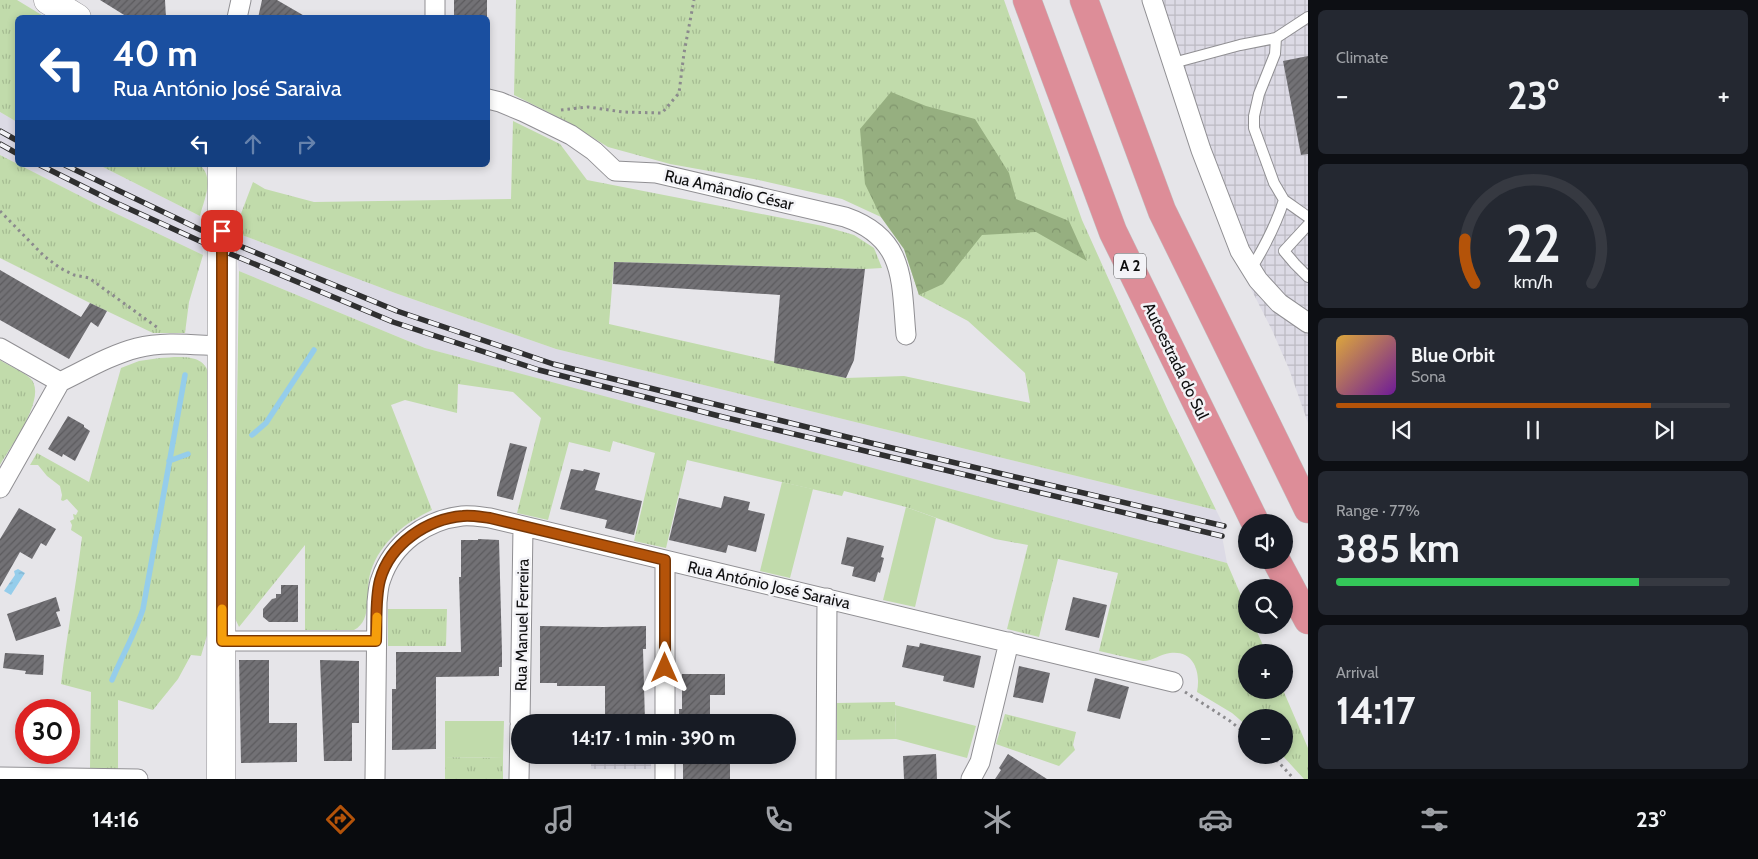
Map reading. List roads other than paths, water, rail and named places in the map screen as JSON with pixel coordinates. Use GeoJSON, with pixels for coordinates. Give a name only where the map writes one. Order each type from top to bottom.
{"type":"FeatureCollection","features":[{"type":"Feature","properties":{"kind":"highway","name":"Autoestrada do Sul"},"geometry":{"type":"LineString","coordinates":[[1027,0],[1113,232],[1251,514]]}},
{"type":"Feature","properties":{"kind":"highway"},"geometry":{"type":"LineString","coordinates":[[1084,0],[1162,211],[1308,508]]}},
{"type":"Feature","properties":{"kind":"highway"},"geometry":{"type":"LineString","coordinates":[[1281,569],[1308,620]]}},
{"type":"Feature","properties":{"kind":"street"},"geometry":{"type":"LineString","coordinates":[[48,0],[72,15]]}},
{"type":"Feature","properties":{"kind":"street"},"geometry":{"type":"LineString","coordinates":[[238,15],[241,0]]}},
{"type":"Feature","properties":{"kind":"street"},"geometry":{"type":"LineString","coordinates":[[435,0],[435,15]]}},
{"type":"Feature","properties":{"kind":"street"},"geometry":{"type":"LineString","coordinates":[[1152,0],[1201,150],[1240,251],[1258,280],[1279,303],[1308,323]]}},
{"type":"Feature","properties":{"kind":"street","name":"Rua Amândio César"},"geometry":{"type":"LineString","coordinates":[[490,100],[547,122],[571,135],[594,151],[615,171],[656,173],[846,217],[860,222],[877,232],[893,256],[899,272],[906,335]]}},
{"type":"Feature","properties":{"kind":"street"},"geometry":{"type":"LineString","coordinates":[[221,779],[222,167]]}},
{"type":"Feature","properties":{"kind":"street"},"geometry":{"type":"LineString","coordinates":[[0,488],[60,382],[123,352],[138,348],[156,345],[221,346]]}},
{"type":"Feature","properties":{"kind":"street"},"geometry":{"type":"LineString","coordinates":[[0,348],[60,382]]}},
{"type":"Feature","properties":{"kind":"street","name":"Rua António José Saraiva"},"geometry":{"type":"LineString","coordinates":[[375,779],[376,641],[377,602],[380,580],[389,560],[416,531],[438,520],[464,515],[490,518],[524,526],[1173,682]]}},
{"type":"Feature","properties":{"kind":"street","name":"Rua Manuel Ferreira"},"geometry":{"type":"LineString","coordinates":[[520,714],[524,526]]}},
{"type":"Feature","properties":{"kind":"street"},"geometry":{"type":"LineString","coordinates":[[665,560],[665,714]]}},
{"type":"Feature","properties":{"kind":"street"},"geometry":{"type":"LineString","coordinates":[[826,779],[827,598]]}},
{"type":"Feature","properties":{"kind":"street"},"geometry":{"type":"LineString","coordinates":[[222,641],[376,641]]}},
{"type":"Feature","properties":{"kind":"street"},"geometry":{"type":"LineString","coordinates":[[971,779],[980,762],[1009,642]]}},
{"type":"Feature","properties":{"kind":"street","name":"Rua Manuel Ferreira"},"geometry":{"type":"LineString","coordinates":[[519,764],[519,779]]}},
{"type":"Feature","properties":{"kind":"street"},"geometry":{"type":"LineString","coordinates":[[665,764],[665,779]]}},
{"type":"Feature","properties":{"kind":"street"},"geometry":{"type":"LineString","coordinates":[[0,777],[138,779]]}},
{"type":"Feature","properties":{"kind":"lane"},"geometry":{"type":"LineString","coordinates":[[1173,63],[1240,45],[1276,38],[1308,17]]}},
{"type":"Feature","properties":{"kind":"lane"},"geometry":{"type":"LineString","coordinates":[[1276,38],[1275,54],[1259,94],[1254,116],[1257,138],[1274,183],[1284,200],[1308,217]]}},
{"type":"Feature","properties":{"kind":"lane"},"geometry":{"type":"LineString","coordinates":[[1251,268],[1276,226],[1284,200]]}},
{"type":"Feature","properties":{"kind":"lane"},"geometry":{"type":"LineString","coordinates":[[1308,225],[1284,251],[1308,277]]}},
{"type":"Feature","properties":{"kind":"water"},"geometry":{"type":"Polygon","coordinates":[[[18,569],[25,573],[11,595],[4,591],[15,575],[14,571],[18,569]]]}},
{"type":"Feature","properties":{"kind":"waterway"},"geometry":{"type":"LineString","coordinates":[[252,435],[266,423],[314,350]]}},
{"type":"Feature","properties":{"kind":"waterway"},"geometry":{"type":"LineString","coordinates":[[112,680],[143,609],[185,375]]}},
{"type":"Feature","properties":{"kind":"waterway"},"geometry":{"type":"LineString","coordinates":[[169,461],[188,454]]}},
{"type":"Feature","properties":{"kind":"railway"},"geometry":{"type":"LineString","coordinates":[[0,131],[15,139]]}},
{"type":"Feature","properties":{"kind":"railway"},"geometry":{"type":"LineString","coordinates":[[0,144],[15,152]]}},
{"type":"Feature","properties":{"kind":"railway"},"geometry":{"type":"LineString","coordinates":[[44,167],[114,202],[202,242],[393,322],[539,370],[723,417],[1222,536]]}},
{"type":"Feature","properties":{"kind":"railway"},"geometry":{"type":"LineString","coordinates":[[69,167],[201,230],[397,311],[553,364],[871,443],[1224,526]]}}]}
